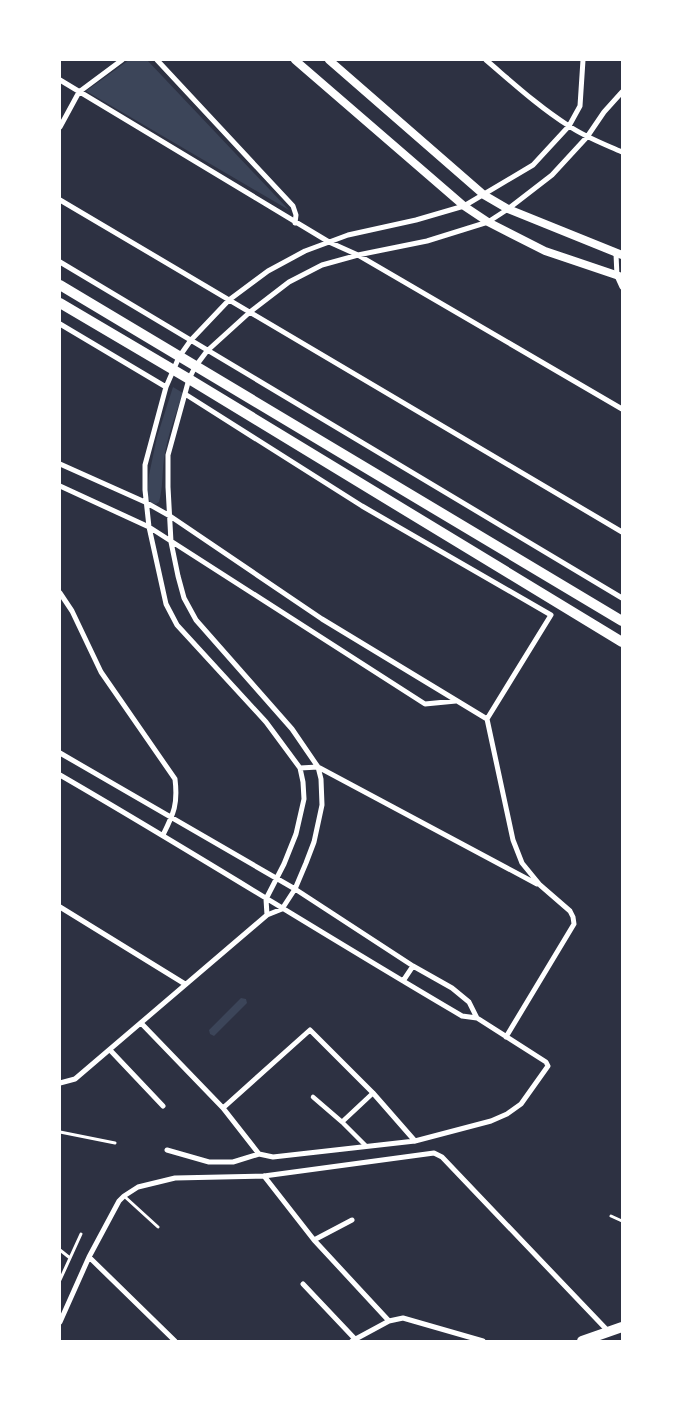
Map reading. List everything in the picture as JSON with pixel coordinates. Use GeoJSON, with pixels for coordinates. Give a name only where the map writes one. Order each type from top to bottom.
{"type":"FeatureCollection","features":[{"type":"Feature","properties":{"kind":"main road"},"geometry":{"type":"LineString","coordinates":[[60,285],[622,621]]}},
{"type":"Feature","properties":{"kind":"main road"},"geometry":{"type":"LineString","coordinates":[[60,303],[189,379],[622,642]]}},
{"type":"Feature","properties":{"kind":"main road"},"geometry":{"type":"LineString","coordinates":[[312,454],[320,441]]}},
{"type":"Feature","properties":{"kind":"main road"},"geometry":{"type":"LineString","coordinates":[[582,1341],[622,1327]]}},
{"type":"Feature","properties":{"kind":"street"},"geometry":{"type":"LineString","coordinates":[[60,127],[79,92],[122,60]]}},
{"type":"Feature","properties":{"kind":"street"},"geometry":{"type":"LineString","coordinates":[[157,60],[293,206],[296,223]]}},
{"type":"Feature","properties":{"kind":"street"},"geometry":{"type":"LineString","coordinates":[[295,60],[464,206],[488,222],[545,251],[620,276]]}},
{"type":"Feature","properties":{"kind":"street"},"geometry":{"type":"LineString","coordinates":[[329,60],[484,195],[508,209],[619,254],[622,287]]}},
{"type":"Feature","properties":{"kind":"street"},"geometry":{"type":"LineString","coordinates":[[486,60],[520,90],[569,126],[588,137],[622,152]]}},
{"type":"Feature","properties":{"kind":"street"},"geometry":{"type":"LineString","coordinates":[[267,915],[266,899],[284,864],[296,834],[304,799],[304,782],[300,768],[266,722],[178,625],[166,604],[145,502],[145,465],[166,387],[179,357],[191,340],[229,300],[268,271],[305,251],[355,233],[416,220],[464,206],[533,165],[569,126],[580,106],[583,60]]}},
{"type":"Feature","properties":{"kind":"street"},"geometry":{"type":"LineString","coordinates":[[60,80],[296,223],[329,242],[358,254],[622,409]]}},
{"type":"Feature","properties":{"kind":"street"},"geometry":{"type":"LineString","coordinates":[[540,885],[318,767],[292,729],[196,620],[184,598],[172,542],[168,455],[189,379],[195,367],[207,350],[250,312],[289,282],[322,265],[358,254],[427,241],[488,222],[552,175],[588,137],[604,112],[622,92]]}},
{"type":"Feature","properties":{"kind":"street"},"geometry":{"type":"LineString","coordinates":[[60,200],[622,532]]}},
{"type":"Feature","properties":{"kind":"street"},"geometry":{"type":"LineString","coordinates":[[60,262],[622,598]]}},
{"type":"Feature","properties":{"kind":"street"},"geometry":{"type":"LineString","coordinates":[[60,324],[166,387]]}},
{"type":"Feature","properties":{"kind":"street"},"geometry":{"type":"LineString","coordinates":[[185,394],[362,506],[551,615],[487,720],[513,840],[522,862],[540,885],[570,911],[574,924],[506,1037]]}},
{"type":"Feature","properties":{"kind":"street"},"geometry":{"type":"LineString","coordinates":[[60,464],[145,502],[170,516],[322,619],[487,720]]}},
{"type":"Feature","properties":{"kind":"street"},"geometry":{"type":"LineString","coordinates":[[60,486],[149,527],[425,704],[457,701]]}},
{"type":"Feature","properties":{"kind":"street"},"geometry":{"type":"LineString","coordinates":[[60,593],[72,611],[101,672],[175,780],[177,797],[172,818],[163,835]]}},
{"type":"Feature","properties":{"kind":"street"},"geometry":{"type":"LineString","coordinates":[[60,753],[295,889],[413,966],[452,988],[469,1002],[477,1018]]}},
{"type":"Feature","properties":{"kind":"street"},"geometry":{"type":"LineString","coordinates":[[300,768],[318,767]]}},
{"type":"Feature","properties":{"kind":"street"},"geometry":{"type":"LineString","coordinates":[[60,1083],[75,1079],[267,915],[282,908],[295,889],[314,842],[322,805],[318,767]]}},
{"type":"Feature","properties":{"kind":"street"},"geometry":{"type":"LineString","coordinates":[[60,775],[462,1016],[477,1018],[546,1062],[548,1066],[521,1104],[507,1114],[491,1121],[415,1140],[273,1157],[258,1154],[233,1162],[209,1162],[167,1150]]}},
{"type":"Feature","properties":{"kind":"street"},"geometry":{"type":"LineString","coordinates":[[60,907],[185,984]]}},
{"type":"Feature","properties":{"kind":"street"},"geometry":{"type":"LineString","coordinates":[[403,981],[413,966]]}},
{"type":"Feature","properties":{"kind":"street"},"geometry":{"type":"LineString","coordinates":[[141,1023],[223,1108],[258,1154]]}},
{"type":"Feature","properties":{"kind":"street"},"geometry":{"type":"LineString","coordinates":[[223,1108],[310,1030],[373,1093],[415,1140]]}},
{"type":"Feature","properties":{"kind":"street"},"geometry":{"type":"LineString","coordinates":[[110,1050],[162,1106]]}},
{"type":"Feature","properties":{"kind":"street"},"geometry":{"type":"LineString","coordinates":[[342,1122],[373,1093]]}},
{"type":"Feature","properties":{"kind":"street"},"geometry":{"type":"LineString","coordinates":[[313,1097],[366,1146]]}},
{"type":"Feature","properties":{"kind":"street"},"geometry":{"type":"LineString","coordinates":[[60,1322],[89,1257],[119,1201],[138,1188],[175,1178],[264,1176],[434,1152],[442,1157],[608,1332]]}},
{"type":"Feature","properties":{"kind":"street"},"geometry":{"type":"LineString","coordinates":[[264,1176],[314,1240],[389,1321]]}},
{"type":"Feature","properties":{"kind":"street"},"geometry":{"type":"LineString","coordinates":[[314,1240],[352,1220]]}},
{"type":"Feature","properties":{"kind":"street"},"geometry":{"type":"LineString","coordinates":[[89,1257],[175,1341]]}},
{"type":"Feature","properties":{"kind":"street"},"geometry":{"type":"LineString","coordinates":[[303,1284],[353,1340],[389,1321],[403,1318],[483,1341]]}},
{"type":"Feature","properties":{"kind":"lane"},"geometry":{"type":"LineString","coordinates":[[60,1132],[115,1143]]}},
{"type":"Feature","properties":{"kind":"lane"},"geometry":{"type":"LineString","coordinates":[[124,1196],[158,1227]]}},
{"type":"Feature","properties":{"kind":"lane"},"geometry":{"type":"LineString","coordinates":[[611,1216],[622,1222]]}},
{"type":"Feature","properties":{"kind":"lane"},"geometry":{"type":"LineString","coordinates":[[60,1280],[81,1234]]}},
{"type":"Feature","properties":{"kind":"lane"},"geometry":{"type":"LineString","coordinates":[[60,1250],[70,1258]]}},
{"type":"Feature","properties":{"kind":"shaded area"},"geometry":{"type":"Polygon","coordinates":[[[129,60],[147,60],[289,210],[86,91],[129,60]]]}},
{"type":"Feature","properties":{"kind":"shaded area"},"geometry":{"type":"Polygon","coordinates":[[[173,387],[183,393],[167,442],[162,486],[159,502],[156,504],[151,503],[147,496],[149,475],[157,437],[173,387]]]}},
{"type":"Feature","properties":{"kind":"shaded area"},"geometry":{"type":"Polygon","coordinates":[[[241,998],[246,999],[247,1003],[214,1036],[210,1034],[209,1030],[241,998]]]}}]}
